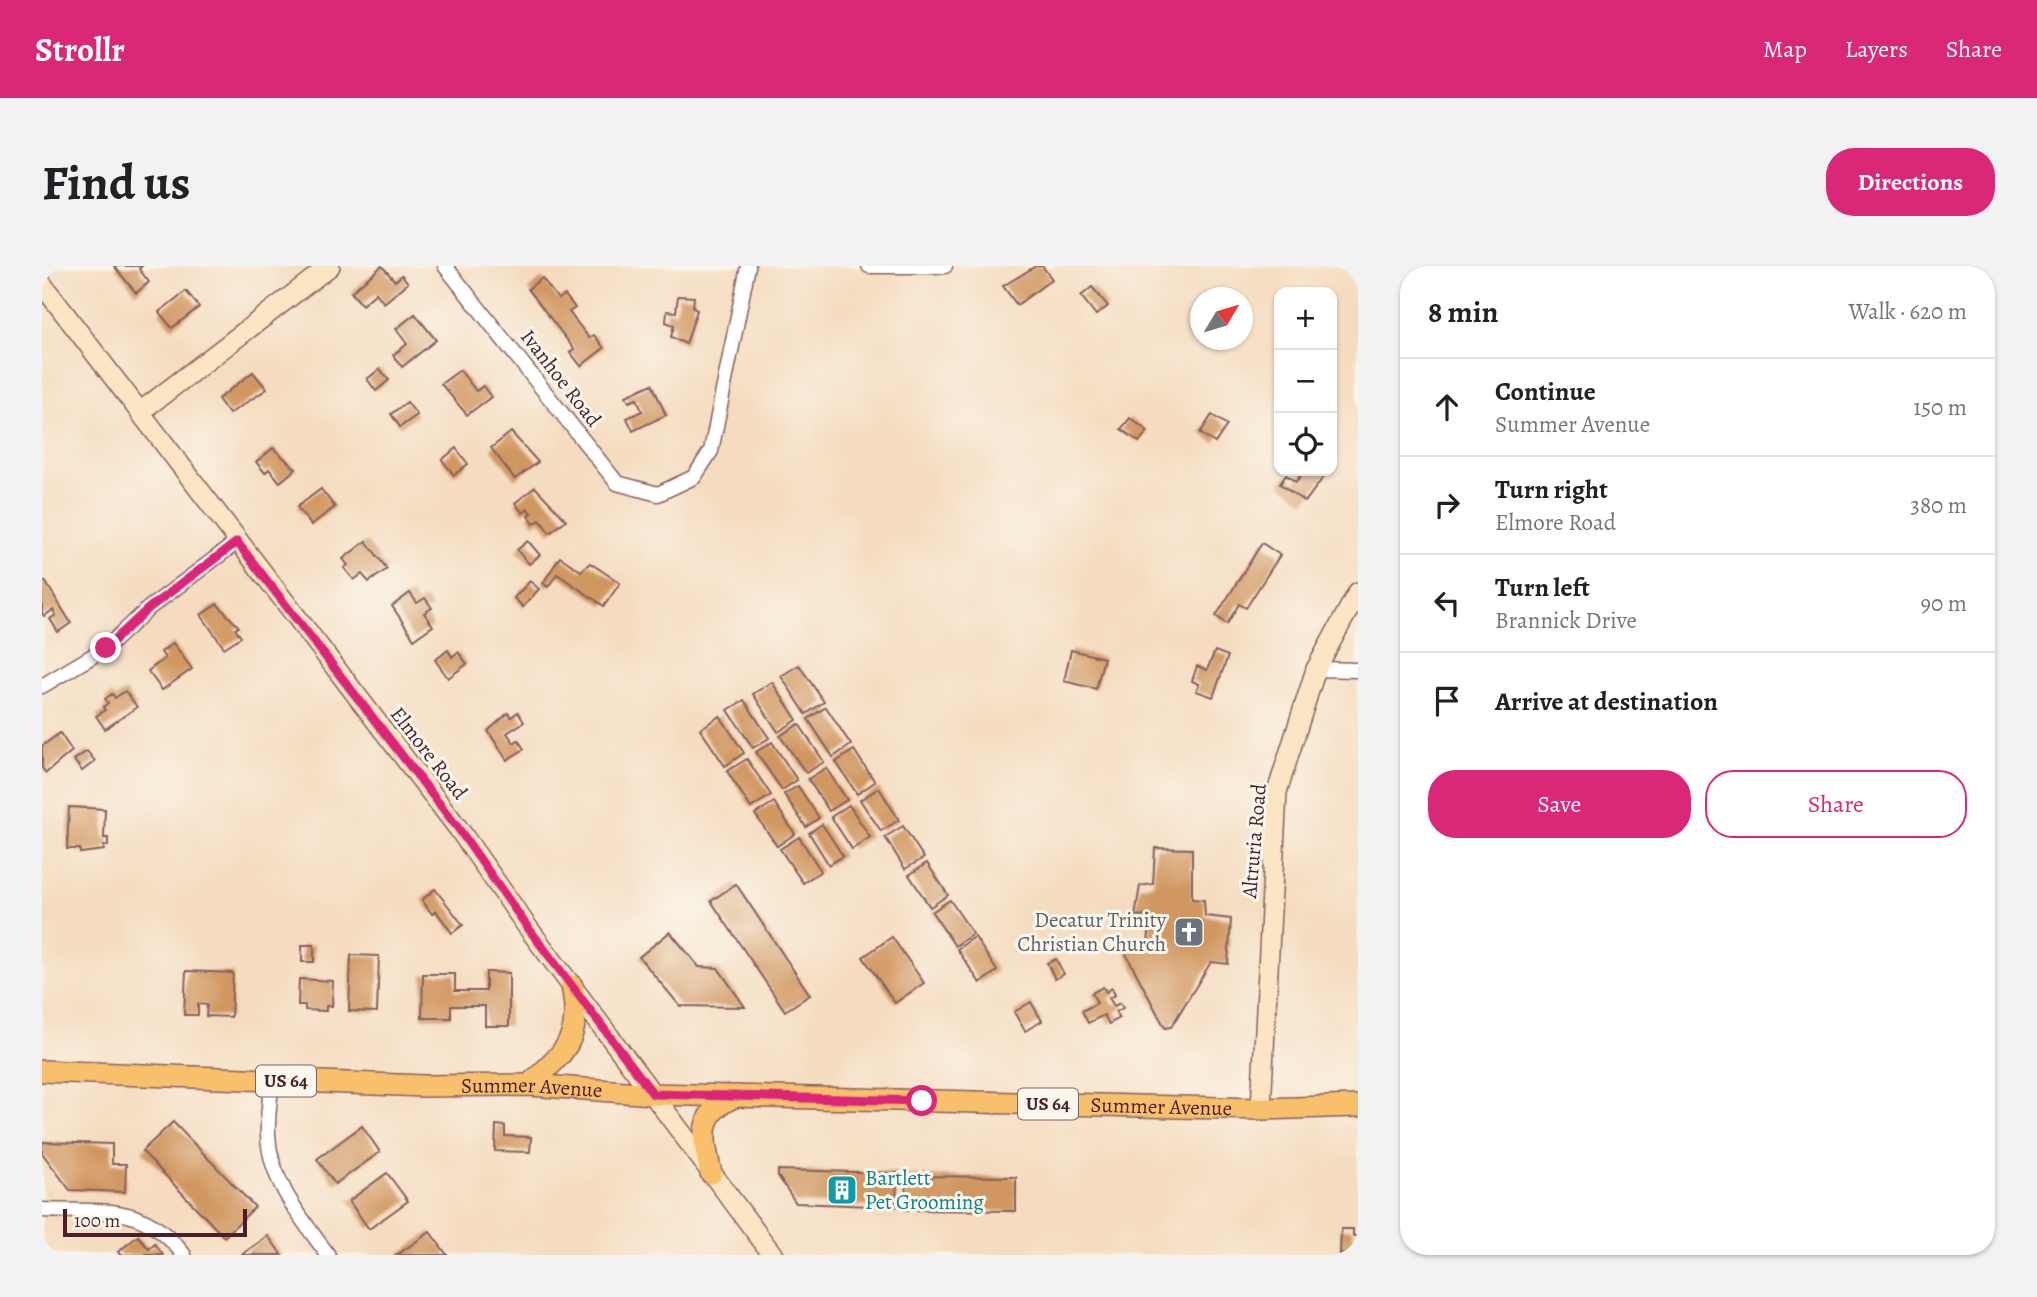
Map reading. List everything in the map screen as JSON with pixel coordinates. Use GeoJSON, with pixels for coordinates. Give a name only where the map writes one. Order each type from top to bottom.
{"type":"FeatureCollection","features":[{"type":"Feature","properties":{"kind":"main road"},"geometry":{"type":"LineString","coordinates":[[529,1085],[558,1058],[571,1040],[576,1019],[572,986]]}},
{"type":"Feature","properties":{"kind":"main road","name":"Summer Avenue"},"geometry":{"type":"LineString","coordinates":[[42,1071],[424,1086],[529,1085],[653,1094],[1261,1109],[1358,1107]]}},
{"type":"Feature","properties":{"kind":"main road"},"geometry":{"type":"LineString","coordinates":[[711,1172],[704,1127],[718,1107],[737,1096]]}},
{"type":"Feature","properties":{"kind":"street"},"geometry":{"type":"LineString","coordinates":[[140,412],[330,266]]}},
{"type":"Feature","properties":{"kind":"street","name":"Ivanhoe Road"},"geometry":{"type":"LineString","coordinates":[[445,266],[617,483],[658,494],[694,477],[711,451],[748,266]]}},
{"type":"Feature","properties":{"kind":"street"},"geometry":{"type":"LineString","coordinates":[[869,266],[945,266]]}},
{"type":"Feature","properties":{"kind":"street","name":"Elmore Road"},"geometry":{"type":"LineString","coordinates":[[42,285],[458,828],[773,1255]]}},
{"type":"Feature","properties":{"kind":"street"},"geometry":{"type":"LineString","coordinates":[[42,686],[106,648],[149,608],[237,542]]}},
{"type":"Feature","properties":{"kind":"street","name":"Altruria Road"},"geometry":{"type":"LineString","coordinates":[[1261,1109],[1277,792],[1316,669],[1358,592]]}},
{"type":"Feature","properties":{"kind":"street"},"geometry":{"type":"LineString","coordinates":[[1316,669],[1358,670]]}},
{"type":"Feature","properties":{"kind":"street"},"geometry":{"type":"LineString","coordinates":[[272,1080],[268,1134],[274,1169],[281,1187],[328,1255]]}},
{"type":"Feature","properties":{"kind":"street"},"geometry":{"type":"LineString","coordinates":[[42,1210],[129,1213],[149,1221],[163,1231],[184,1255]]}},
{"type":"Feature","properties":{"kind":"building"},"geometry":{"type":"Polygon","coordinates":[[[114,266],[142,266],[139,269],[149,282],[136,293],[114,266]]]}},
{"type":"Feature","properties":{"kind":"building"},"geometry":{"type":"Polygon","coordinates":[[[382,266],[395,281],[402,275],[408,283],[384,303],[376,293],[362,305],[351,292],[382,266]]]}},
{"type":"Feature","properties":{"kind":"building"},"geometry":{"type":"Polygon","coordinates":[[[1036,266],[1042,266],[1052,279],[1017,305],[1003,286],[1036,266]]]}},
{"type":"Feature","properties":{"kind":"building"},"geometry":{"type":"Polygon","coordinates":[[[542,278],[558,299],[565,295],[575,308],[569,312],[589,338],[594,335],[604,348],[581,366],[570,352],[574,349],[528,289],[542,278]]]}},
{"type":"Feature","properties":{"kind":"building"},"geometry":{"type":"Polygon","coordinates":[[[1092,287],[1108,306],[1096,315],[1081,296],[1092,287]]]}},
{"type":"Feature","properties":{"kind":"building"},"geometry":{"type":"Polygon","coordinates":[[[186,291],[199,307],[172,328],[159,312],[186,291]]]}},
{"type":"Feature","properties":{"kind":"building"},"geometry":{"type":"Polygon","coordinates":[[[678,296],[694,297],[693,308],[697,310],[686,344],[671,337],[674,325],[666,322],[667,311],[676,312],[678,296]]]}},
{"type":"Feature","properties":{"kind":"building"},"geometry":{"type":"Polygon","coordinates":[[[415,314],[436,340],[402,367],[393,355],[407,344],[396,329],[415,314]]]}},
{"type":"Feature","properties":{"kind":"building"},"geometry":{"type":"Polygon","coordinates":[[[380,369],[389,380],[376,391],[367,379],[380,369]]]}},
{"type":"Feature","properties":{"kind":"building"},"geometry":{"type":"Polygon","coordinates":[[[460,370],[476,391],[483,386],[491,397],[467,415],[441,384],[460,370]]]}},
{"type":"Feature","properties":{"kind":"building"},"geometry":{"type":"Polygon","coordinates":[[[253,372],[267,389],[229,414],[218,399],[253,372]]]}},
{"type":"Feature","properties":{"kind":"building"},"geometry":{"type":"Polygon","coordinates":[[[652,384],[666,415],[633,431],[627,418],[642,411],[637,399],[629,402],[626,396],[652,384]]]}},
{"type":"Feature","properties":{"kind":"building"},"geometry":{"type":"Polygon","coordinates":[[[407,402],[417,415],[400,427],[391,414],[407,402]]]}},
{"type":"Feature","properties":{"kind":"building"},"geometry":{"type":"Polygon","coordinates":[[[1212,415],[1227,425],[1215,443],[1200,433],[1212,415]]]}},
{"type":"Feature","properties":{"kind":"building"},"geometry":{"type":"Polygon","coordinates":[[[1130,418],[1148,431],[1139,442],[1121,429],[1130,418]]]}},
{"type":"Feature","properties":{"kind":"building"},"geometry":{"type":"Polygon","coordinates":[[[511,432],[538,462],[515,479],[491,448],[511,432]]]}},
{"type":"Feature","properties":{"kind":"building"},"geometry":{"type":"Polygon","coordinates":[[[273,448],[296,469],[280,482],[269,469],[265,473],[256,462],[273,448]]]}},
{"type":"Feature","properties":{"kind":"building"},"geometry":{"type":"Polygon","coordinates":[[[456,448],[468,464],[454,475],[442,460],[456,448]]]}},
{"type":"Feature","properties":{"kind":"building"},"geometry":{"type":"Polygon","coordinates":[[[1285,476],[1296,482],[1300,476],[1324,476],[1305,502],[1280,484],[1285,476]]]}},
{"type":"Feature","properties":{"kind":"building"},"geometry":{"type":"Polygon","coordinates":[[[535,487],[566,520],[550,533],[540,520],[534,524],[528,516],[531,513],[528,509],[523,513],[515,503],[535,487]]]}},
{"type":"Feature","properties":{"kind":"building"},"geometry":{"type":"Polygon","coordinates":[[[321,489],[335,507],[311,525],[297,507],[321,489]]]}},
{"type":"Feature","properties":{"kind":"building"},"geometry":{"type":"Polygon","coordinates":[[[366,541],[387,569],[369,582],[362,574],[354,580],[344,568],[348,565],[343,559],[366,541]]]}},
{"type":"Feature","properties":{"kind":"building"},"geometry":{"type":"Polygon","coordinates":[[[528,541],[540,555],[529,564],[517,550],[528,541]]]}},
{"type":"Feature","properties":{"kind":"building"},"geometry":{"type":"Polygon","coordinates":[[[1262,543],[1280,555],[1246,608],[1239,604],[1227,624],[1216,616],[1262,543]]]}},
{"type":"Feature","properties":{"kind":"building"},"geometry":{"type":"Polygon","coordinates":[[[560,557],[581,571],[590,563],[620,583],[604,606],[557,574],[548,587],[543,583],[560,557]]]}},
{"type":"Feature","properties":{"kind":"building"},"geometry":{"type":"Polygon","coordinates":[[[45,581],[71,623],[58,632],[50,619],[56,615],[53,610],[44,616],[42,613],[42,583],[45,581]]]}},
{"type":"Feature","properties":{"kind":"building"},"geometry":{"type":"Polygon","coordinates":[[[530,581],[539,589],[523,607],[514,598],[530,581]]]}},
{"type":"Feature","properties":{"kind":"building"},"geometry":{"type":"Polygon","coordinates":[[[410,593],[417,603],[425,598],[432,608],[424,613],[433,626],[414,639],[392,606],[410,593]]]}},
{"type":"Feature","properties":{"kind":"building"},"geometry":{"type":"Polygon","coordinates":[[[217,604],[239,627],[235,629],[241,637],[224,648],[201,615],[217,604]]]}},
{"type":"Feature","properties":{"kind":"building"},"geometry":{"type":"Polygon","coordinates":[[[173,643],[192,669],[162,690],[148,671],[165,658],[161,652],[173,643]]]}},
{"type":"Feature","properties":{"kind":"building"},"geometry":{"type":"Polygon","coordinates":[[[448,650],[452,657],[458,652],[467,664],[448,678],[435,660],[448,650]]]}},
{"type":"Feature","properties":{"kind":"building"},"geometry":{"type":"Polygon","coordinates":[[[1071,650],[1104,658],[1096,689],[1064,681],[1071,650]]]}},
{"type":"Feature","properties":{"kind":"building"},"geometry":{"type":"Polygon","coordinates":[[[1215,651],[1228,656],[1213,697],[1196,691],[1199,684],[1192,681],[1197,666],[1207,670],[1215,651]]]}},
{"type":"Feature","properties":{"kind":"building"},"geometry":{"type":"Polygon","coordinates":[[[799,665],[824,702],[806,714],[781,676],[799,665]]]}},
{"type":"Feature","properties":{"kind":"building"},"geometry":{"type":"Polygon","coordinates":[[[772,682],[797,720],[778,732],[753,694],[772,682]]]}},
{"type":"Feature","properties":{"kind":"building"},"geometry":{"type":"Polygon","coordinates":[[[125,691],[137,707],[105,729],[96,716],[105,710],[103,707],[108,703],[105,699],[112,694],[115,698],[125,691]]]}},
{"type":"Feature","properties":{"kind":"building"},"geometry":{"type":"Polygon","coordinates":[[[744,700],[769,738],[753,748],[728,710],[744,700]]]}},
{"type":"Feature","properties":{"kind":"building"},"geometry":{"type":"Polygon","coordinates":[[[826,707],[851,745],[833,757],[808,719],[826,707]]]}},
{"type":"Feature","properties":{"kind":"building"},"geometry":{"type":"Polygon","coordinates":[[[518,712],[524,722],[507,733],[514,743],[518,740],[524,749],[507,760],[488,731],[508,713],[511,717],[518,712]]]}},
{"type":"Feature","properties":{"kind":"building"},"geometry":{"type":"Polygon","coordinates":[[[720,716],[744,753],[725,766],[700,729],[720,716]]]}},
{"type":"Feature","properties":{"kind":"building"},"geometry":{"type":"Polygon","coordinates":[[[799,724],[824,762],[806,773],[780,736],[799,724]]]}},
{"type":"Feature","properties":{"kind":"building"},"geometry":{"type":"Polygon","coordinates":[[[60,733],[72,751],[46,773],[42,768],[42,746],[60,733]]]}},
{"type":"Feature","properties":{"kind":"building"},"geometry":{"type":"Polygon","coordinates":[[[772,742],[797,780],[782,790],[756,752],[772,742]]]}},
{"type":"Feature","properties":{"kind":"building"},"geometry":{"type":"Polygon","coordinates":[[[854,750],[875,782],[857,794],[836,762],[854,750]]]}},
{"type":"Feature","properties":{"kind":"building"},"geometry":{"type":"Polygon","coordinates":[[[87,751],[95,761],[82,771],[74,760],[87,751]]]}},
{"type":"Feature","properties":{"kind":"building"},"geometry":{"type":"Polygon","coordinates":[[[747,759],[771,795],[751,808],[727,771],[747,759]]]}},
{"type":"Feature","properties":{"kind":"building"},"geometry":{"type":"Polygon","coordinates":[[[826,768],[847,800],[829,811],[808,779],[826,768]]]}},
{"type":"Feature","properties":{"kind":"building"},"geometry":{"type":"Polygon","coordinates":[[[798,786],[819,818],[806,827],[784,794],[798,786]]]}},
{"type":"Feature","properties":{"kind":"building"},"geometry":{"type":"Polygon","coordinates":[[[879,788],[899,820],[881,831],[860,800],[879,788]]]}},
{"type":"Feature","properties":{"kind":"building"},"geometry":{"type":"Polygon","coordinates":[[[774,802],[795,834],[777,846],[755,814],[774,802]]]}},
{"type":"Feature","properties":{"kind":"building"},"geometry":{"type":"Polygon","coordinates":[[[849,805],[870,837],[852,849],[831,817],[849,805]]]}},
{"type":"Feature","properties":{"kind":"building"},"geometry":{"type":"Polygon","coordinates":[[[69,807],[105,809],[104,838],[108,838],[108,846],[104,846],[104,850],[80,853],[80,849],[67,849],[69,807]]]}},
{"type":"Feature","properties":{"kind":"building"},"geometry":{"type":"Polygon","coordinates":[[[822,824],[843,856],[829,865],[809,833],[822,824]]]}},
{"type":"Feature","properties":{"kind":"building"},"geometry":{"type":"Polygon","coordinates":[[[903,826],[924,858],[905,869],[885,837],[903,826]]]}},
{"type":"Feature","properties":{"kind":"building"},"geometry":{"type":"Polygon","coordinates":[[[799,837],[821,871],[803,883],[780,849],[799,837]]]}},
{"type":"Feature","properties":{"kind":"building","name":"Decatur Trinity Christian Church"},"geometry":{"type":"Polygon","coordinates":[[[1155,848],[1192,849],[1192,899],[1204,900],[1205,916],[1231,919],[1228,964],[1211,962],[1171,1027],[1165,1028],[1124,950],[1127,946],[1148,946],[1150,915],[1135,916],[1140,886],[1153,884],[1155,848]]]}},
{"type":"Feature","properties":{"kind":"building"},"geometry":{"type":"Polygon","coordinates":[[[927,863],[948,895],[930,907],[909,875],[927,863]]]}},
{"type":"Feature","properties":{"kind":"building"},"geometry":{"type":"Polygon","coordinates":[[[736,884],[810,995],[785,1011],[711,901],[736,884]]]}},
{"type":"Feature","properties":{"kind":"building"},"geometry":{"type":"Polygon","coordinates":[[[435,889],[463,925],[452,933],[436,911],[432,914],[422,900],[435,889]]]}},
{"type":"Feature","properties":{"kind":"building"},"geometry":{"type":"Polygon","coordinates":[[[950,900],[973,934],[955,946],[932,912],[950,900]]]}},
{"type":"Feature","properties":{"kind":"building"},"geometry":{"type":"Polygon","coordinates":[[[670,932],[699,967],[718,968],[745,1007],[680,1006],[639,957],[670,932]]]}},
{"type":"Feature","properties":{"kind":"building"},"geometry":{"type":"Polygon","coordinates":[[[892,937],[924,983],[895,1003],[863,957],[892,937]]]}},
{"type":"Feature","properties":{"kind":"building"},"geometry":{"type":"Polygon","coordinates":[[[975,937],[997,971],[980,983],[957,949],[975,937]]]}},
{"type":"Feature","properties":{"kind":"building"},"geometry":{"type":"Polygon","coordinates":[[[302,945],[314,945],[314,962],[302,962],[302,945]]]}},
{"type":"Feature","properties":{"kind":"building"},"geometry":{"type":"Polygon","coordinates":[[[351,955],[379,956],[377,1012],[349,1011],[351,955]]]}},
{"type":"Feature","properties":{"kind":"building"},"geometry":{"type":"Polygon","coordinates":[[[1056,959],[1064,974],[1055,979],[1047,963],[1056,959]]]}},
{"type":"Feature","properties":{"kind":"building"},"geometry":{"type":"Polygon","coordinates":[[[186,971],[233,973],[231,1017],[206,1016],[207,1005],[198,1004],[198,1015],[184,1015],[186,971]]]}},
{"type":"Feature","properties":{"kind":"building"},"geometry":{"type":"Polygon","coordinates":[[[486,972],[509,973],[509,1026],[485,1026],[485,1006],[451,1006],[451,1018],[422,1018],[423,974],[455,974],[455,991],[486,991],[486,972]]]}},
{"type":"Feature","properties":{"kind":"building"},"geometry":{"type":"Polygon","coordinates":[[[299,979],[333,981],[332,1006],[326,1006],[326,1011],[305,1010],[305,1005],[298,1005],[299,979]]]}},
{"type":"Feature","properties":{"kind":"building"},"geometry":{"type":"Polygon","coordinates":[[[1103,987],[1106,992],[1112,988],[1115,995],[1109,998],[1114,1006],[1120,1003],[1123,1008],[1116,1012],[1120,1018],[1109,1024],[1104,1015],[1088,1023],[1082,1011],[1097,1003],[1092,993],[1103,987]]]}},
{"type":"Feature","properties":{"kind":"building"},"geometry":{"type":"Polygon","coordinates":[[[1031,1002],[1042,1021],[1025,1031],[1014,1012],[1031,1002]]]}},
{"type":"Feature","properties":{"kind":"building"},"geometry":{"type":"Polygon","coordinates":[[[173,1122],[255,1207],[224,1237],[142,1151],[173,1122]]]}},
{"type":"Feature","properties":{"kind":"building"},"geometry":{"type":"Polygon","coordinates":[[[496,1125],[505,1126],[505,1136],[531,1137],[530,1152],[495,1151],[496,1125]]]}},
{"type":"Feature","properties":{"kind":"building"},"geometry":{"type":"Polygon","coordinates":[[[362,1126],[380,1152],[335,1184],[317,1159],[362,1126]]]}},
{"type":"Feature","properties":{"kind":"building"},"geometry":{"type":"Polygon","coordinates":[[[42,1142],[112,1144],[112,1164],[126,1164],[125,1192],[70,1190],[42,1153],[42,1142]]]}},
{"type":"Feature","properties":{"kind":"building","name":"Bartlett Pet Grooming"},"geometry":{"type":"Polygon","coordinates":[[[778,1170],[897,1173],[896,1207],[796,1203],[778,1176],[778,1170]]]}},
{"type":"Feature","properties":{"kind":"building"},"geometry":{"type":"Polygon","coordinates":[[[387,1173],[408,1201],[369,1229],[349,1201],[387,1173]]]}},
{"type":"Feature","properties":{"kind":"building"},"geometry":{"type":"Polygon","coordinates":[[[906,1176],[1016,1177],[1016,1211],[905,1210],[906,1176]]]}},
{"type":"Feature","properties":{"kind":"building"},"geometry":{"type":"Polygon","coordinates":[[[1341,1229],[1353,1229],[1353,1236],[1358,1236],[1358,1255],[1340,1254],[1341,1229]]]}},
{"type":"Feature","properties":{"kind":"building"},"geometry":{"type":"Polygon","coordinates":[[[430,1232],[447,1255],[397,1255],[430,1232]]]}},
{"type":"Feature","properties":{"kind":"building"},"geometry":{"type":"Polygon","coordinates":[[[138,1236],[149,1249],[155,1244],[163,1255],[120,1255],[118,1252],[138,1236]]]}},
{"type":"Feature","properties":{"kind":"building"},"geometry":{"type":"Polygon","coordinates":[[[268,1236],[282,1255],[241,1255],[268,1236]]]}},
{"type":"Feature","properties":{"kind":"place","name":"Decatur Trinity Christian Church"},"geometry":{"type":"Point","coordinates":[1189,932]}},
{"type":"Feature","properties":{"kind":"place","name":"Bartlett Pet Grooming"},"geometry":{"type":"Point","coordinates":[842,1190]}},
{"type":"Feature","properties":{"kind":"route"},"geometry":{"type":"LineString","coordinates":[[106,648],[149,608],[237,542],[458,828],[526,925],[653,1094],[922,1101]]}}]}
